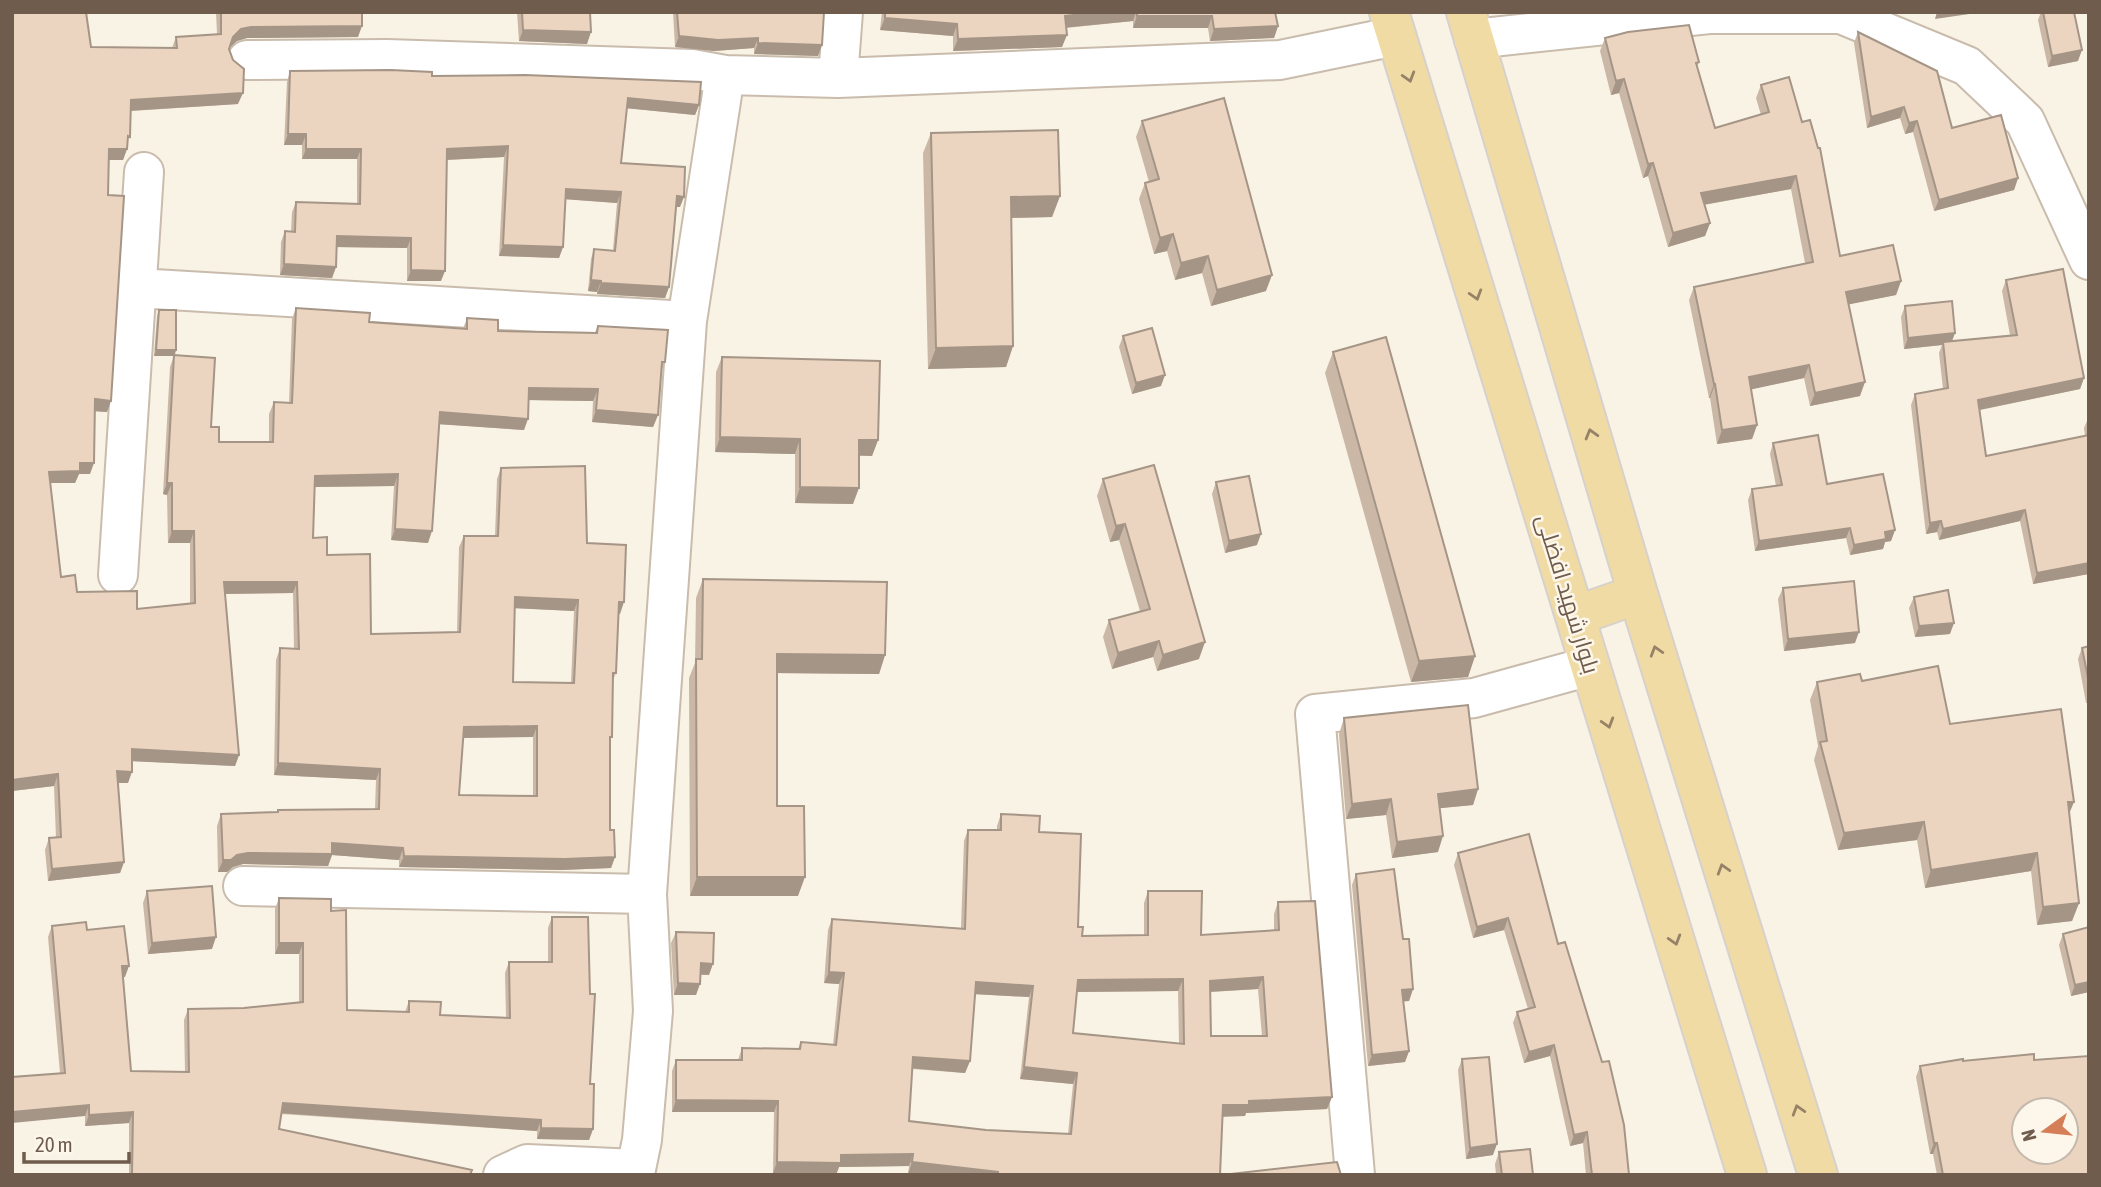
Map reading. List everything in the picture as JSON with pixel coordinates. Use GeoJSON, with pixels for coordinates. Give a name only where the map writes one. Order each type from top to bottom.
{"type":"FeatureCollection","features":[{"type":"Feature","properties":{"kind":"main road","name":"بلوار شهید افضلی"},"geometry":{"type":"LineString","coordinates":[[1392,24],[1747,1175]]}},
{"type":"Feature","properties":{"kind":"main road"},"geometry":{"type":"LineString","coordinates":[[1470,26],[1638,594],[1818,1175]]}},
{"type":"Feature","properties":{"kind":"main road"},"geometry":{"type":"LineString","coordinates":[[1575,617],[1638,594]]}},
{"type":"Feature","properties":{"kind":"street"},"geometry":{"type":"LineString","coordinates":[[838,78],[843,12]]}},
{"type":"Feature","properties":{"kind":"street"},"geometry":{"type":"LineString","coordinates":[[1470,26],[1709,14],[1840,13],[1967,66],[2025,121],[2089,260]]}},
{"type":"Feature","properties":{"kind":"street"},"geometry":{"type":"LineString","coordinates":[[247,60],[400,59],[692,69],[725,75],[838,78],[1280,60],[1392,24]]}},
{"type":"Feature","properties":{"kind":"street"},"geometry":{"type":"LineString","coordinates":[[503,1175],[527,1164],[636,1169],[642,1140],[653,1011],[647,894],[687,321],[725,75]]}},
{"type":"Feature","properties":{"kind":"street"},"geometry":{"type":"LineString","coordinates":[[118,575],[144,172]]}},
{"type":"Feature","properties":{"kind":"street"},"geometry":{"type":"LineString","coordinates":[[137,288],[687,321]]}},
{"type":"Feature","properties":{"kind":"street"},"geometry":{"type":"LineString","coordinates":[[1355,1175],[1315,714],[1474,698],[1590,666]]}},
{"type":"Feature","properties":{"kind":"street"},"geometry":{"type":"LineString","coordinates":[[243,886],[647,894]]}},
{"type":"Feature","properties":{"kind":"building"},"geometry":{"type":"Polygon","coordinates":[[[12,12],[86,12],[91,47],[177,48],[176,37],[221,34],[221,12],[362,12],[362,26],[241,29],[233,37],[229,49],[233,60],[244,69],[243,93],[131,100],[127,149],[109,149],[108,195],[124,196],[111,401],[95,399],[94,463],[80,463],[80,471],[49,472],[61,577],[75,575],[77,592],[137,591],[137,609],[195,603],[194,531],[172,531],[172,483],[167,483],[174,355],[215,358],[211,427],[219,427],[219,442],[273,442],[274,402],[292,403],[296,308],[370,313],[369,322],[467,329],[467,318],[498,320],[498,331],[597,333],[598,326],[668,330],[665,362],[662,362],[658,415],[596,410],[598,389],[529,388],[528,419],[440,412],[432,531],[395,529],[398,474],[315,476],[313,538],[327,537],[327,555],[370,554],[371,634],[460,632],[464,536],[498,536],[501,468],[585,466],[587,543],[626,545],[624,602],[619,602],[610,737],[610,830],[614,830],[615,857],[565,859],[404,856],[403,848],[332,843],[332,854],[248,853],[237,855],[231,860],[223,860],[221,814],[278,810],[379,809],[380,769],[278,763],[280,648],[299,649],[297,582],[224,582],[239,755],[132,749],[132,772],[117,771],[124,862],[52,869],[49,838],[61,837],[58,774],[12,780],[12,12]],[[515,597],[513,682],[574,683],[578,600],[515,597]],[[537,726],[464,727],[459,795],[537,796],[537,726]]]}},
{"type":"Feature","properties":{"kind":"building"},"geometry":{"type":"Polygon","coordinates":[[[522,12],[590,12],[591,32],[523,30],[522,12]]]}},
{"type":"Feature","properties":{"kind":"building"},"geometry":{"type":"Polygon","coordinates":[[[677,12],[824,12],[822,45],[758,43],[758,38],[718,40],[679,36],[677,12]]]}},
{"type":"Feature","properties":{"kind":"building"},"geometry":{"type":"Polygon","coordinates":[[[885,12],[1102,12],[1065,16],[1067,35],[958,39],[957,24],[885,18],[885,12]]]}},
{"type":"Feature","properties":{"kind":"building"},"geometry":{"type":"Polygon","coordinates":[[[1137,12],[1275,12],[1278,26],[1214,29],[1212,16],[1137,16],[1137,12]]]}},
{"type":"Feature","properties":{"kind":"building"},"geometry":{"type":"Polygon","coordinates":[[[2043,12],[2074,12],[2082,50],[2052,56],[2043,12]]]}},
{"type":"Feature","properties":{"kind":"building"},"geometry":{"type":"Polygon","coordinates":[[[1689,25],[1699,62],[1696,63],[1715,128],[1769,112],[1761,85],[1789,77],[1802,122],[1810,120],[1820,148],[1840,256],[1893,245],[1901,281],[1846,292],[1865,382],[1815,393],[1809,365],[1749,377],[1757,425],[1722,430],[1694,287],[1813,262],[1796,176],[1701,193],[1710,223],[1673,233],[1653,163],[1648,164],[1624,79],[1616,81],[1605,38],[1628,32],[1689,25]]]}},
{"type":"Feature","properties":{"kind":"building"},"geometry":{"type":"Polygon","coordinates":[[[1858,32],[1937,71],[1952,128],[2001,115],[2018,178],[1939,200],[1917,121],[1909,123],[1904,107],[1871,117],[1858,32]]]}},
{"type":"Feature","properties":{"kind":"building"},"geometry":{"type":"Polygon","coordinates":[[[290,71],[432,72],[432,76],[525,75],[701,82],[699,105],[628,98],[621,163],[685,167],[684,197],[677,196],[669,287],[591,280],[594,249],[615,251],[621,192],[566,189],[563,247],[503,245],[508,146],[447,149],[445,271],[411,270],[411,238],[337,236],[336,267],[284,264],[285,231],[295,232],[296,202],[360,204],[361,149],[306,149],[306,134],[288,134],[290,71]]]}},
{"type":"Feature","properties":{"kind":"building"},"geometry":{"type":"Polygon","coordinates":[[[1224,98],[1272,275],[1217,290],[1208,256],[1181,263],[1173,234],[1160,238],[1145,183],[1159,179],[1142,121],[1224,98]]]}},
{"type":"Feature","properties":{"kind":"building"},"geometry":{"type":"Polygon","coordinates":[[[1058,130],[1060,196],[1011,197],[1013,346],[936,348],[931,133],[1058,130]]]}},
{"type":"Feature","properties":{"kind":"building"},"geometry":{"type":"Polygon","coordinates":[[[2063,269],[2084,378],[1978,400],[1986,456],[2089,435],[2089,563],[2037,573],[2025,510],[1943,529],[1941,521],[1930,523],[1915,394],[1948,388],[1943,342],[2017,335],[2006,280],[2063,269]]]}},
{"type":"Feature","properties":{"kind":"building"},"geometry":{"type":"Polygon","coordinates":[[[1952,301],[1955,333],[1908,338],[1905,306],[1952,301]]]}},
{"type":"Feature","properties":{"kind":"building"},"geometry":{"type":"Polygon","coordinates":[[[159,310],[176,310],[176,350],[156,350],[159,310]]]}},
{"type":"Feature","properties":{"kind":"building"},"geometry":{"type":"Polygon","coordinates":[[[1152,328],[1165,375],[1136,383],[1123,336],[1152,328]]]}},
{"type":"Feature","properties":{"kind":"building"},"geometry":{"type":"Polygon","coordinates":[[[1386,337],[1475,656],[1419,661],[1333,352],[1386,337]]]}},
{"type":"Feature","properties":{"kind":"building"},"geometry":{"type":"Polygon","coordinates":[[[722,357],[880,361],[878,440],[859,440],[859,488],[800,487],[800,439],[720,437],[722,357]]]}},
{"type":"Feature","properties":{"kind":"building"},"geometry":{"type":"Polygon","coordinates":[[[1818,435],[1827,484],[1883,474],[1895,530],[1885,532],[1886,539],[1854,545],[1850,528],[1759,541],[1752,489],[1782,485],[1773,443],[1818,435]]]}},
{"type":"Feature","properties":{"kind":"building"},"geometry":{"type":"Polygon","coordinates":[[[1154,465],[1205,642],[1163,655],[1159,641],[1118,653],[1109,620],[1150,609],[1125,524],[1116,526],[1103,479],[1154,465]]]}},
{"type":"Feature","properties":{"kind":"building"},"geometry":{"type":"Polygon","coordinates":[[[1249,476],[1261,534],[1229,541],[1216,482],[1249,476]]]}},
{"type":"Feature","properties":{"kind":"building"},"geometry":{"type":"Polygon","coordinates":[[[703,579],[887,582],[885,655],[777,654],[777,806],[804,806],[805,877],[697,877],[696,659],[702,659],[703,579]]]}},
{"type":"Feature","properties":{"kind":"building"},"geometry":{"type":"Polygon","coordinates":[[[1854,581],[1859,632],[1788,639],[1783,588],[1854,581]]]}},
{"type":"Feature","properties":{"kind":"building"},"geometry":{"type":"Polygon","coordinates":[[[1948,590],[1954,623],[1919,626],[1914,597],[1948,590]]]}},
{"type":"Feature","properties":{"kind":"building"},"geometry":{"type":"Polygon","coordinates":[[[2089,646],[2089,683],[2082,648],[2089,646]]]}},
{"type":"Feature","properties":{"kind":"building"},"geometry":{"type":"Polygon","coordinates":[[[1938,666],[1950,724],[2061,709],[2074,802],[2068,802],[2079,903],[2043,907],[2037,853],[1931,870],[1924,822],[1844,833],[1820,742],[1827,741],[1817,682],[1860,674],[1862,681],[1938,666]]]}},
{"type":"Feature","properties":{"kind":"building"},"geometry":{"type":"Polygon","coordinates":[[[1468,705],[1478,789],[1438,794],[1443,836],[1397,842],[1391,799],[1352,804],[1344,718],[1468,705]]]}},
{"type":"Feature","properties":{"kind":"building"},"geometry":{"type":"Polygon","coordinates":[[[1001,814],[1040,816],[1039,832],[1081,834],[1078,927],[1083,927],[1082,936],[1148,935],[1148,891],[1202,891],[1201,935],[1279,930],[1278,902],[1315,901],[1332,1097],[1223,1105],[1220,1175],[998,1174],[912,1162],[913,1154],[841,1155],[841,1163],[777,1162],[778,1101],[676,1100],[676,1060],[742,1060],[742,1048],[800,1049],[801,1042],[836,1045],[844,973],[829,972],[832,919],[965,929],[968,830],[1001,830],[1001,814]],[[1263,977],[1210,981],[1211,1036],[1267,1036],[1263,977]],[[1183,979],[1078,980],[1073,1033],[1184,1044],[1183,979]],[[976,982],[970,1061],[913,1057],[909,1121],[986,1130],[1071,1134],[1077,1073],[1024,1067],[1033,986],[976,982]]]}},
{"type":"Feature","properties":{"kind":"building"},"geometry":{"type":"Polygon","coordinates":[[[1529,834],[1558,944],[1565,942],[1602,1062],[1609,1061],[1624,1125],[1629,1175],[1592,1175],[1587,1132],[1574,1135],[1554,1045],[1529,1052],[1517,1012],[1535,1007],[1508,918],[1477,927],[1458,853],[1529,834]]]}},
{"type":"Feature","properties":{"kind":"building"},"geometry":{"type":"Polygon","coordinates":[[[1394,869],[1403,939],[1409,939],[1413,989],[1402,990],[1409,1051],[1372,1055],[1356,874],[1394,869]]]}},
{"type":"Feature","properties":{"kind":"building"},"geometry":{"type":"Polygon","coordinates":[[[212,886],[216,937],[152,943],[147,891],[212,886]]]}},
{"type":"Feature","properties":{"kind":"building"},"geometry":{"type":"Polygon","coordinates":[[[279,898],[331,899],[331,911],[346,910],[347,1010],[409,1012],[409,1001],[441,1002],[440,1015],[510,1018],[509,962],[552,962],[552,917],[588,917],[590,994],[595,994],[590,1084],[594,1084],[593,1129],[541,1128],[541,1120],[283,1103],[279,1129],[472,1170],[470,1175],[132,1175],[133,1112],[89,1115],[89,1105],[12,1112],[12,1077],[65,1073],[52,926],[86,922],[87,930],[124,926],[129,966],[122,966],[131,1071],[189,1072],[188,1009],[244,1008],[303,1002],[303,943],[279,943],[279,898]]]}},
{"type":"Feature","properties":{"kind":"building"},"geometry":{"type":"Polygon","coordinates":[[[2089,927],[2089,982],[2075,985],[2063,934],[2089,927]]]}},
{"type":"Feature","properties":{"kind":"building"},"geometry":{"type":"Polygon","coordinates":[[[676,932],[714,933],[713,964],[701,963],[700,984],[678,983],[676,932]]]}},
{"type":"Feature","properties":{"kind":"building"},"geometry":{"type":"Polygon","coordinates":[[[2034,1054],[2034,1060],[2089,1056],[2089,1175],[1943,1175],[1937,1143],[1934,1143],[1920,1066],[1963,1059],[2034,1054]]]}},
{"type":"Feature","properties":{"kind":"building"},"geometry":{"type":"Polygon","coordinates":[[[1489,1057],[1497,1144],[1470,1148],[1462,1059],[1489,1057]]]}},
{"type":"Feature","properties":{"kind":"building"},"geometry":{"type":"Polygon","coordinates":[[[1530,1149],[1533,1175],[1502,1175],[1499,1152],[1530,1149]]]}},
{"type":"Feature","properties":{"kind":"building"},"geometry":{"type":"Polygon","coordinates":[[[1337,1162],[1341,1175],[1222,1175],[1337,1162]]]}}]}
